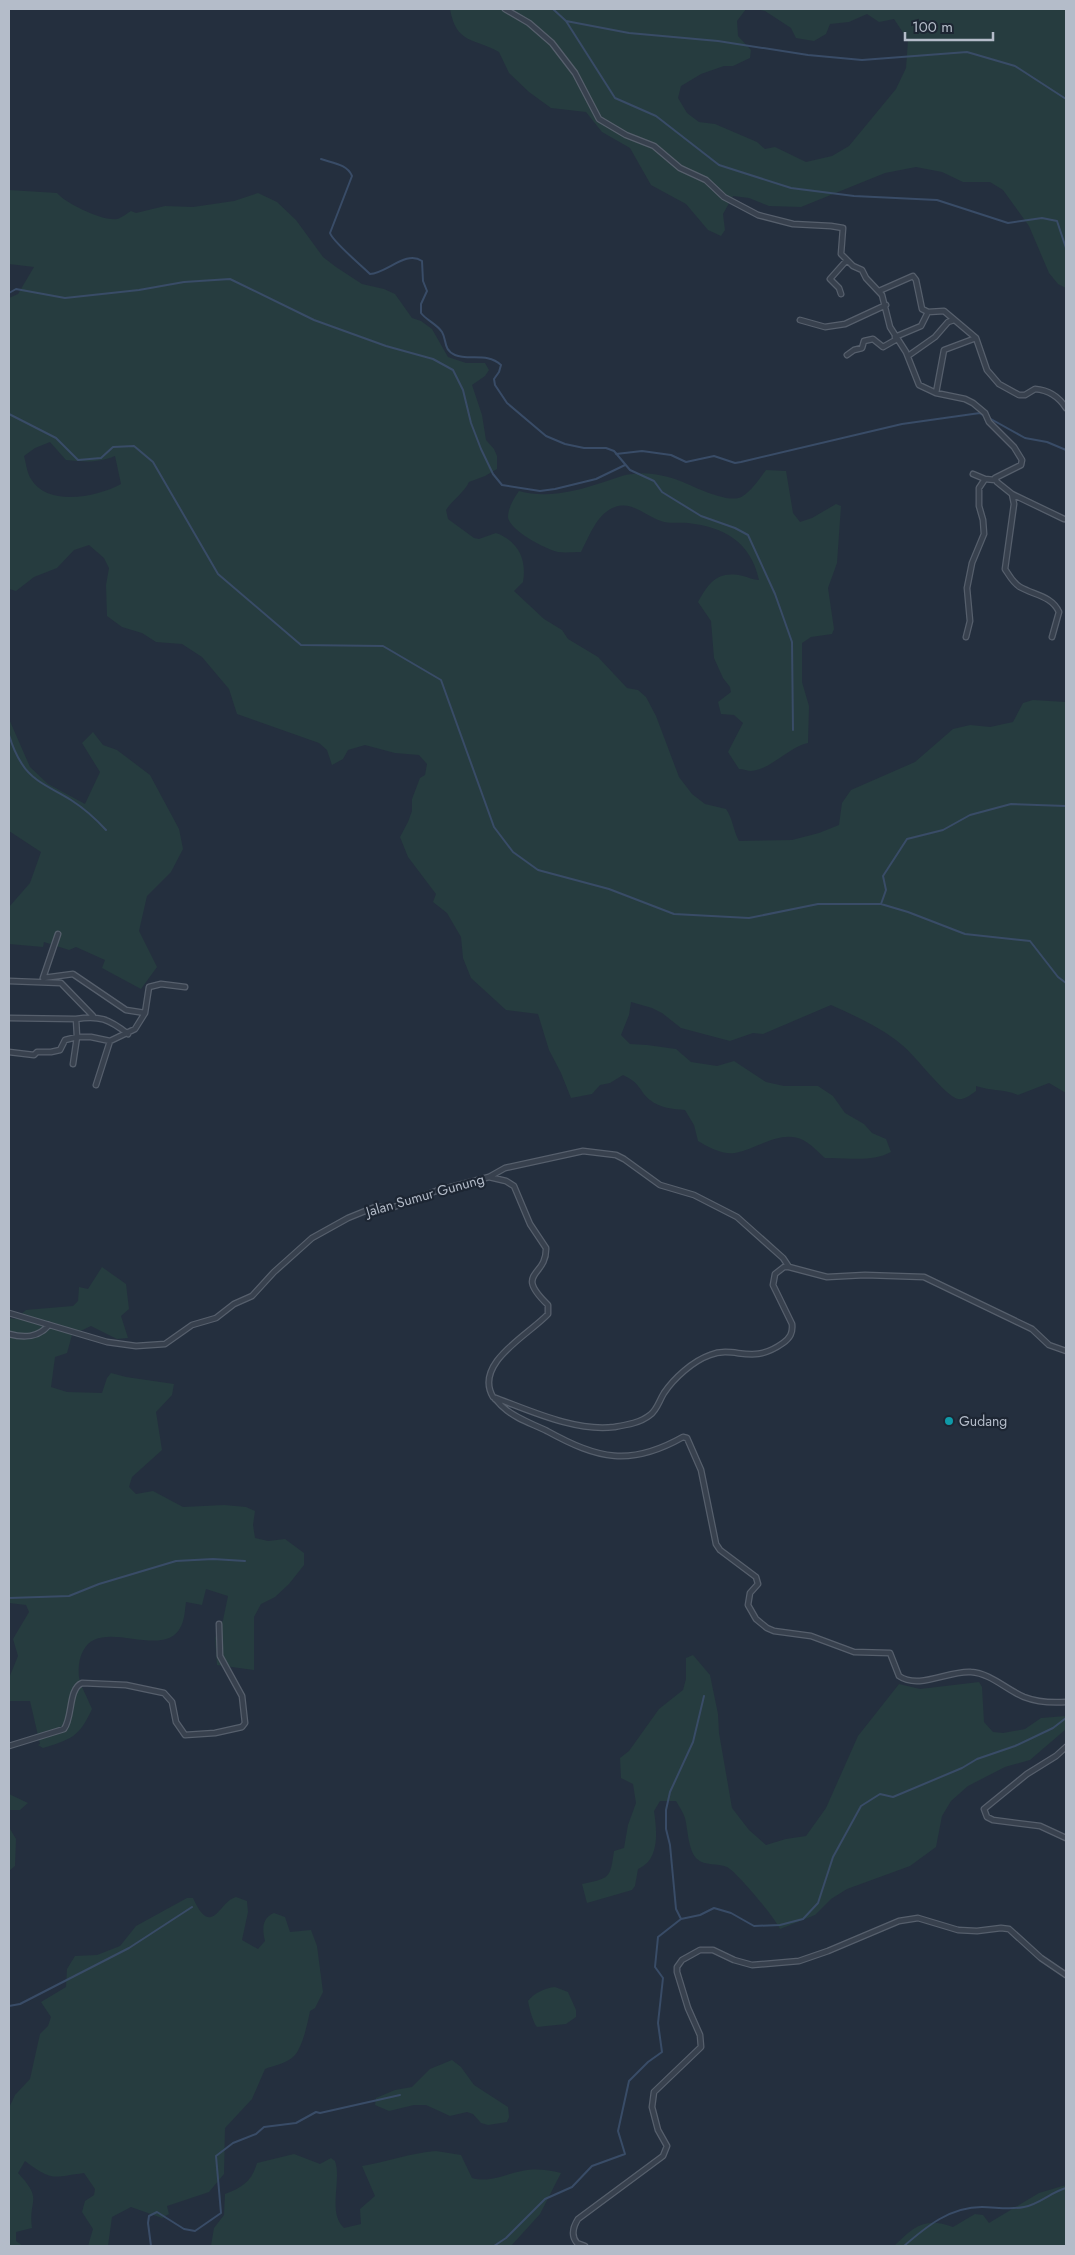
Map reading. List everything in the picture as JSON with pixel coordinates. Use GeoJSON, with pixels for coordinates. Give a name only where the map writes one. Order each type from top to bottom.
{"type":"FeatureCollection","features":[{"type":"Feature","properties":{"kind":"street"},"geometry":{"type":"LineString","coordinates":[[505,9],[529,23],[552,43],[574,73],[598,119],[626,135],[654,146],[680,168],[706,180],[724,197],[758,215],[793,224],[842,228],[840,252],[846,261],[862,270],[866,278],[879,291],[886,305],[890,327],[908,356],[913,374],[919,385],[936,393],[966,400],[985,413],[989,422],[1014,447],[1022,460],[1021,465],[997,476],[995,480]]}},
{"type":"Feature","properties":{"kind":"street"},"geometry":{"type":"LineString","coordinates":[[841,294],[839,288],[830,279],[846,261]]}},
{"type":"Feature","properties":{"kind":"street"},"geometry":{"type":"LineString","coordinates":[[879,291],[913,276],[916,280],[922,309],[928,312],[944,311],[976,338],[987,370],[999,384],[1025,395],[1038,389],[1056,396],[1066,408]]}},
{"type":"Feature","properties":{"kind":"street"},"geometry":{"type":"LineString","coordinates":[[800,320],[825,326],[845,324],[886,305]]}},
{"type":"Feature","properties":{"kind":"street"},"geometry":{"type":"LineString","coordinates":[[847,355],[854,350],[862,348],[864,341],[873,339],[883,347],[896,338],[921,326],[928,312]]}},
{"type":"Feature","properties":{"kind":"street"},"geometry":{"type":"LineString","coordinates":[[908,356],[935,337],[948,322],[954,320]]}},
{"type":"Feature","properties":{"kind":"street"},"geometry":{"type":"LineString","coordinates":[[936,393],[944,350],[976,338]]}},
{"type":"Feature","properties":{"kind":"street"},"geometry":{"type":"LineString","coordinates":[[973,474],[995,480],[1012,494],[1064,519]]}},
{"type":"Feature","properties":{"kind":"street"},"geometry":{"type":"LineString","coordinates":[[966,637],[970,621],[967,588],[972,563],[982,542],[984,526],[978,506],[979,488],[986,479]]}},
{"type":"Feature","properties":{"kind":"street"},"geometry":{"type":"LineString","coordinates":[[1012,494],[1014,504],[1005,568],[1018,586],[1048,600],[1056,606],[1059,612],[1052,638]]}},
{"type":"Feature","properties":{"kind":"street"},"geometry":{"type":"LineString","coordinates":[[43,980],[58,934]]}},
{"type":"Feature","properties":{"kind":"street"},"geometry":{"type":"LineString","coordinates":[[9,981],[43,980],[73,974],[126,1010],[145,1013]]}},
{"type":"Feature","properties":{"kind":"street"},"geometry":{"type":"LineString","coordinates":[[43,980],[61,983],[93,1016]]}},
{"type":"Feature","properties":{"kind":"street"},"geometry":{"type":"LineString","coordinates":[[9,1052],[34,1055],[37,1052],[51,1052],[60,1050],[65,1040],[77,1037],[110,1041],[128,1034],[139,1024],[145,1013],[149,987],[160,984],[184,987]]}},
{"type":"Feature","properties":{"kind":"street"},"geometry":{"type":"LineString","coordinates":[[9,1018],[76,1019],[93,1016],[104,1019],[128,1034]]}},
{"type":"Feature","properties":{"kind":"street"},"geometry":{"type":"LineString","coordinates":[[73,1064],[77,1037],[76,1019]]}},
{"type":"Feature","properties":{"kind":"street"},"geometry":{"type":"LineString","coordinates":[[96,1084],[110,1041]]}},
{"type":"Feature","properties":{"kind":"street","name":"Jalan Sumur Gunung"},"geometry":{"type":"LineString","coordinates":[[9,1313],[107,1342],[136,1346],[165,1344],[192,1324],[216,1318],[234,1304],[252,1296],[274,1272],[312,1238],[348,1218],[375,1207],[394,1207],[436,1192],[489,1177],[505,1168],[583,1151],[616,1155],[631,1162],[645,1176],[660,1185],[694,1195],[737,1217],[783,1258],[789,1266]]}},
{"type":"Feature","properties":{"kind":"street"},"geometry":{"type":"LineString","coordinates":[[489,1177],[506,1181],[514,1186],[530,1224],[546,1248],[545,1256],[532,1284],[534,1292],[548,1305],[549,1311],[542,1320],[511,1346],[495,1364],[489,1383],[493,1397],[506,1410],[559,1438],[593,1453],[619,1456],[638,1455],[655,1452],[683,1437],[688,1440],[701,1470],[716,1544],[720,1550],[756,1577],[758,1584],[750,1593],[748,1605],[756,1618],[767,1628],[827,1640],[854,1652],[890,1653],[899,1676],[908,1680],[962,1672],[976,1672],[1025,1697],[1046,1702],[1066,1702]]}},
{"type":"Feature","properties":{"kind":"street"},"geometry":{"type":"LineString","coordinates":[[493,1397],[537,1414],[595,1427],[614,1427],[644,1419],[655,1410],[673,1382],[694,1364],[707,1356],[716,1353],[758,1355],[774,1348],[790,1337],[792,1324],[776,1292],[773,1280],[779,1270],[789,1266],[827,1277],[865,1275],[924,1277],[1032,1329],[1049,1346],[1066,1351]]}},
{"type":"Feature","properties":{"kind":"street"},"geometry":{"type":"LineString","coordinates":[[9,1334],[23,1338],[43,1333],[49,1325]]}},
{"type":"Feature","properties":{"kind":"street"},"geometry":{"type":"LineString","coordinates":[[9,1746],[64,1730],[68,1724],[75,1689],[82,1683],[126,1685],[164,1693],[172,1702],[176,1722],[185,1735],[215,1733],[242,1728],[245,1723],[242,1696],[220,1656],[219,1624]]}},
{"type":"Feature","properties":{"kind":"street"},"geometry":{"type":"LineString","coordinates":[[1066,1747],[1056,1756],[1027,1774],[984,1809],[987,1817],[992,1820],[1040,1826],[1066,1838]]}},
{"type":"Feature","properties":{"kind":"street"},"geometry":{"type":"LineString","coordinates":[[585,2246],[577,2243],[573,2235],[578,2219],[663,2156],[667,2149],[666,2143],[658,2130],[652,2107],[652,2097],[672,2074],[699,2051],[702,2044],[677,1972],[677,1967],[686,1956],[700,1950],[713,1950],[734,1960],[752,1965],[799,1961],[828,1952],[899,1921],[918,1918],[967,1932],[1001,1928],[1010,1929],[1041,1958],[1066,1975]]}},
{"type":"Feature","properties":{"kind":"green space"},"geometry":{"type":"Polygon","coordinates":[[[450,9],[746,9],[737,21],[738,36],[751,50],[750,58],[733,66],[724,66],[701,74],[681,86],[678,98],[687,113],[699,122],[715,124],[757,142],[765,149],[775,147],[806,162],[832,156],[849,146],[896,89],[906,68],[908,40],[894,19],[879,22],[867,14],[849,22],[830,24],[826,34],[814,41],[796,38],[791,28],[765,11],[755,9],[1066,9],[1066,288],[1058,284],[1049,273],[1029,226],[1003,190],[990,182],[963,182],[942,172],[916,167],[885,173],[801,207],[769,206],[749,198],[733,196],[723,214],[725,230],[721,236],[708,230],[686,204],[651,185],[630,148],[602,132],[586,112],[551,108],[529,92],[509,73],[499,52],[467,38],[457,29],[450,9]]]}},
{"type":"Feature","properties":{"kind":"green space"},"geometry":{"type":"Polygon","coordinates":[[[9,190],[57,193],[68,202],[85,211],[111,219],[117,219],[131,211],[136,213],[165,206],[193,207],[234,201],[258,193],[277,202],[296,220],[323,257],[336,267],[362,284],[384,289],[395,294],[412,318],[421,321],[432,329],[448,357],[466,363],[485,363],[489,370],[485,376],[472,385],[482,415],[486,440],[497,456],[497,469],[469,482],[446,510],[448,519],[474,538],[479,539],[496,533],[504,536],[515,546],[522,558],[524,574],[523,582],[514,591],[544,619],[562,630],[568,639],[598,657],[627,688],[638,690],[646,697],[656,716],[679,777],[692,794],[705,804],[726,809],[739,841],[792,840],[819,833],[839,825],[842,803],[851,790],[915,762],[953,729],[970,725],[990,727],[1013,722],[1023,703],[1033,700],[1066,702],[1066,1093],[1049,1083],[1018,1095],[976,1086],[976,1091],[965,1098],[958,1099],[946,1091],[908,1050],[894,1039],[868,1022],[831,1005],[763,1034],[753,1033],[730,1041],[681,1028],[662,1013],[631,1002],[629,1015],[621,1035],[630,1044],[676,1049],[691,1062],[717,1066],[734,1061],[766,1082],[784,1086],[818,1086],[833,1096],[845,1113],[864,1124],[872,1133],[886,1139],[891,1152],[867,1158],[825,1158],[803,1140],[795,1137],[786,1137],[735,1153],[721,1152],[698,1141],[694,1125],[685,1110],[667,1108],[654,1103],[634,1081],[623,1075],[610,1083],[600,1085],[592,1094],[571,1098],[549,1050],[538,1014],[506,1010],[471,978],[463,958],[461,937],[447,913],[433,902],[436,894],[408,857],[400,837],[412,811],[412,799],[420,778],[425,775],[427,764],[419,755],[395,753],[365,745],[348,750],[343,759],[332,765],[327,750],[319,743],[237,714],[229,689],[202,657],[182,644],[156,642],[142,633],[122,627],[107,616],[106,585],[109,568],[104,558],[89,545],[74,550],[57,568],[34,577],[16,591],[9,589],[9,298],[18,294],[34,267],[9,264],[9,190]],[[50,442],[35,448],[24,456],[31,479],[39,488],[49,493],[60,496],[87,496],[121,484],[115,456],[91,461],[66,460],[50,442]]]}},
{"type":"Feature","properties":{"kind":"green space"},"geometry":{"type":"Polygon","coordinates":[[[766,470],[786,471],[793,513],[800,522],[812,518],[836,504],[841,506],[837,563],[828,588],[834,629],[832,634],[811,637],[802,643],[802,682],[809,706],[808,743],[801,745],[765,767],[751,771],[739,769],[728,752],[743,723],[734,715],[721,714],[718,702],[731,692],[730,687],[723,678],[714,658],[711,621],[698,602],[710,584],[720,577],[734,575],[759,580],[750,556],[743,546],[713,528],[688,523],[664,522],[633,507],[621,506],[615,507],[603,514],[581,552],[558,552],[537,543],[514,528],[508,514],[513,500],[519,491],[540,494],[562,493],[626,475],[644,473],[670,478],[719,496],[737,498],[750,491],[766,470]]]}},
{"type":"Feature","properties":{"kind":"green space"},"geometry":{"type":"Polygon","coordinates":[[[9,719],[30,767],[48,784],[85,804],[100,772],[82,743],[93,732],[103,745],[117,750],[150,775],[179,829],[183,849],[171,872],[147,896],[139,931],[157,967],[141,989],[102,968],[105,960],[76,947],[69,950],[44,942],[43,947],[9,944],[9,907],[30,883],[41,852],[9,831],[9,719]]]}},
{"type":"Feature","properties":{"kind":"green space"},"geometry":{"type":"Polygon","coordinates":[[[102,1267],[126,1284],[129,1309],[121,1316],[128,1338],[117,1339],[91,1326],[72,1335],[67,1353],[55,1357],[51,1387],[67,1392],[102,1393],[107,1378],[111,1373],[174,1384],[172,1395],[156,1412],[162,1450],[132,1477],[129,1487],[136,1494],[153,1491],[183,1507],[224,1505],[246,1507],[255,1511],[253,1525],[255,1538],[268,1541],[285,1539],[304,1553],[304,1565],[289,1584],[275,1597],[261,1604],[254,1617],[254,1670],[217,1665],[215,1638],[223,1620],[228,1596],[206,1589],[202,1605],[186,1602],[183,1621],[176,1634],[164,1639],[150,1641],[104,1637],[92,1641],[83,1651],[80,1660],[79,1677],[92,1709],[83,1726],[74,1736],[43,1748],[38,1745],[40,1744],[30,1701],[9,1701],[9,1678],[18,1656],[13,1639],[29,1612],[26,1605],[9,1603],[9,1318],[15,1319],[26,1310],[73,1306],[78,1301],[79,1287],[88,1289],[102,1267]]]}},
{"type":"Feature","properties":{"kind":"green space"},"geometry":{"type":"Polygon","coordinates":[[[693,1655],[710,1675],[718,1714],[719,1733],[732,1808],[749,1830],[766,1845],[806,1836],[826,1808],[858,1736],[899,1684],[920,1689],[979,1682],[982,1687],[984,1722],[993,1732],[1003,1733],[1025,1729],[1041,1718],[1066,1716],[1066,1729],[1030,1760],[1005,1767],[968,1786],[951,1801],[942,1816],[936,1847],[910,1866],[847,1889],[831,1899],[815,1915],[780,1929],[771,1915],[732,1871],[727,1867],[704,1863],[697,1859],[690,1845],[685,1818],[676,1801],[660,1801],[654,1811],[656,1836],[654,1852],[645,1865],[638,1869],[635,1886],[632,1890],[587,1903],[582,1884],[603,1878],[610,1872],[614,1851],[624,1848],[628,1825],[636,1803],[633,1784],[621,1778],[620,1758],[629,1751],[659,1709],[683,1690],[686,1679],[686,1658],[693,1655]]]}},
{"type":"Feature","properties":{"kind":"green space"},"geometry":{"type":"Polygon","coordinates":[[[9,1794],[28,1803],[20,1810],[9,1810],[9,1794]]]}},
{"type":"Feature","properties":{"kind":"green space"},"geometry":{"type":"Polygon","coordinates":[[[10,1829],[16,1839],[15,1866],[9,1871],[10,1829]]]}},
{"type":"Feature","properties":{"kind":"green space"},"geometry":{"type":"Polygon","coordinates":[[[236,1897],[247,1901],[248,1912],[242,1940],[258,1949],[265,1941],[263,1928],[265,1921],[274,1913],[285,1917],[290,1932],[311,1930],[317,1946],[323,1992],[315,2008],[310,2011],[297,2053],[288,2061],[265,2069],[252,2099],[225,2128],[224,2174],[209,2192],[167,2206],[169,2214],[162,2218],[131,2207],[112,2217],[108,2246],[88,2246],[93,2229],[82,2212],[85,2201],[94,2195],[95,2189],[84,2173],[59,2176],[48,2175],[25,2161],[18,2173],[31,2189],[33,2195],[32,2228],[16,2232],[16,2241],[23,2246],[9,2246],[9,2108],[15,2095],[30,2079],[40,2034],[48,2026],[51,2017],[41,2002],[66,1987],[67,1969],[75,1956],[97,1955],[120,1946],[136,1926],[187,1898],[193,1898],[205,1916],[210,1917],[236,1897]]]}},
{"type":"Feature","properties":{"kind":"green space"},"geometry":{"type":"Polygon","coordinates":[[[555,1987],[568,1992],[576,2010],[576,2017],[566,2024],[537,2027],[528,2001],[540,1991],[555,1987]]]}},
{"type":"Feature","properties":{"kind":"green space"},"geometry":{"type":"Polygon","coordinates":[[[452,2060],[461,2067],[474,2085],[508,2107],[509,2117],[507,2122],[488,2125],[481,2123],[473,2114],[467,2112],[450,2116],[426,2105],[414,2105],[389,2111],[375,2105],[376,2098],[395,2090],[412,2087],[430,2069],[452,2060]]]}},
{"type":"Feature","properties":{"kind":"green space"},"geometry":{"type":"Polygon","coordinates":[[[436,2151],[461,2155],[472,2178],[491,2179],[532,2170],[547,2170],[561,2173],[540,2214],[511,2246],[211,2246],[214,2228],[224,2215],[225,2194],[245,2183],[252,2175],[257,2163],[294,2154],[320,2164],[331,2158],[335,2161],[337,2169],[336,2214],[344,2228],[361,2224],[360,2209],[375,2196],[362,2166],[436,2151]]]}},
{"type":"Feature","properties":{"kind":"green space"},"geometry":{"type":"Polygon","coordinates":[[[1066,2185],[1066,2246],[894,2246],[907,2233],[920,2225],[935,2223],[953,2227],[975,2214],[983,2215],[989,2223],[1039,2193],[1066,2185]]]}},
{"type":"Feature","properties":{"kind":"waterway"},"geometry":{"type":"LineString","coordinates":[[553,9],[566,21],[615,98],[656,116],[719,165],[791,188],[854,196],[937,200],[1008,223],[1042,218],[1057,221],[1066,248]]}},
{"type":"Feature","properties":{"kind":"waterway"},"geometry":{"type":"LineString","coordinates":[[566,21],[629,33],[718,41],[808,55],[862,60],[967,52],[1015,66],[1066,99]]}},
{"type":"Feature","properties":{"kind":"waterway"},"geometry":{"type":"LineString","coordinates":[[321,159],[343,166],[352,176],[330,233],[332,237],[370,274],[410,258],[422,261],[423,281],[427,291],[421,304],[421,313],[440,329],[444,335],[447,348],[451,353],[460,357],[490,359],[501,365],[494,379],[495,385],[507,403],[546,436],[565,444],[584,448],[606,448],[614,451],[630,470],[654,481],[662,492],[701,516],[735,528],[748,535],[775,594],[792,642],[793,730]]}},
{"type":"Feature","properties":{"kind":"waterway"},"geometry":{"type":"LineString","coordinates":[[9,293],[16,289],[65,298],[139,290],[184,282],[230,279],[314,320],[386,346],[433,359],[453,370],[463,390],[471,423],[481,449],[493,474],[502,485],[540,491],[555,489],[596,479],[625,465]]}},
{"type":"Feature","properties":{"kind":"waterway"},"geometry":{"type":"LineString","coordinates":[[616,454],[642,451],[671,455],[686,462],[714,456],[735,463],[902,424],[980,413],[984,416]]}},
{"type":"Feature","properties":{"kind":"waterway"},"geometry":{"type":"LineString","coordinates":[[9,414],[56,438],[78,460],[101,458],[113,447],[134,446],[153,462],[218,574],[301,645],[383,646],[441,680],[494,827],[513,852],[538,870],[609,889],[674,914],[749,918],[818,904],[881,904],[908,912],[965,934],[1030,941],[1058,977],[1066,983]]}},
{"type":"Feature","properties":{"kind":"waterway"},"geometry":{"type":"LineString","coordinates":[[989,418],[1025,438],[1047,442],[1066,450]]}},
{"type":"Feature","properties":{"kind":"waterway"},"geometry":{"type":"LineString","coordinates":[[9,735],[18,757],[32,776],[81,807],[106,830]]}},
{"type":"Feature","properties":{"kind":"waterway"},"geometry":{"type":"LineString","coordinates":[[881,904],[886,890],[883,876],[907,839],[943,830],[970,815],[1011,804],[1066,806]]}},
{"type":"Feature","properties":{"kind":"waterway"},"geometry":{"type":"LineString","coordinates":[[9,1598],[69,1596],[99,1584],[176,1561],[213,1559],[245,1561]]}},
{"type":"Feature","properties":{"kind":"waterway"},"geometry":{"type":"LineString","coordinates":[[681,1919],[676,1909],[670,1845],[666,1829],[666,1810],[670,1792],[693,1742],[704,1696]]}},
{"type":"Feature","properties":{"kind":"waterway"},"geometry":{"type":"LineString","coordinates":[[494,2246],[506,2238],[545,2199],[572,2187],[592,2166],[625,2154],[618,2131],[629,2081],[648,2062],[662,2052],[658,2023],[663,1978],[655,1967],[658,1937],[681,1919],[700,1915],[714,1908],[731,1913],[754,1926],[780,1925],[803,1919],[818,1903],[833,1857],[861,1806],[880,1794],[893,1797],[962,1768],[977,1759],[1015,1746],[1053,1728],[1066,1718]]}},
{"type":"Feature","properties":{"kind":"waterway"},"geometry":{"type":"LineString","coordinates":[[9,2006],[20,2004],[129,1948],[192,1907]]}},
{"type":"Feature","properties":{"kind":"waterway"},"geometry":{"type":"LineString","coordinates":[[151,2246],[149,2216],[157,2212],[184,2229],[195,2231],[221,2213],[216,2156],[233,2143],[256,2134],[264,2127],[296,2123],[316,2112],[320,2113],[400,2095]]}},
{"type":"Feature","properties":{"kind":"waterway"},"geometry":{"type":"LineString","coordinates":[[904,2246],[930,2225],[960,2210],[982,2207],[1024,2207],[1066,2188]]}},
{"type":"Feature","properties":{"kind":"place","name":"Gudang"},"geometry":{"type":"Point","coordinates":[949,1421]}}]}
